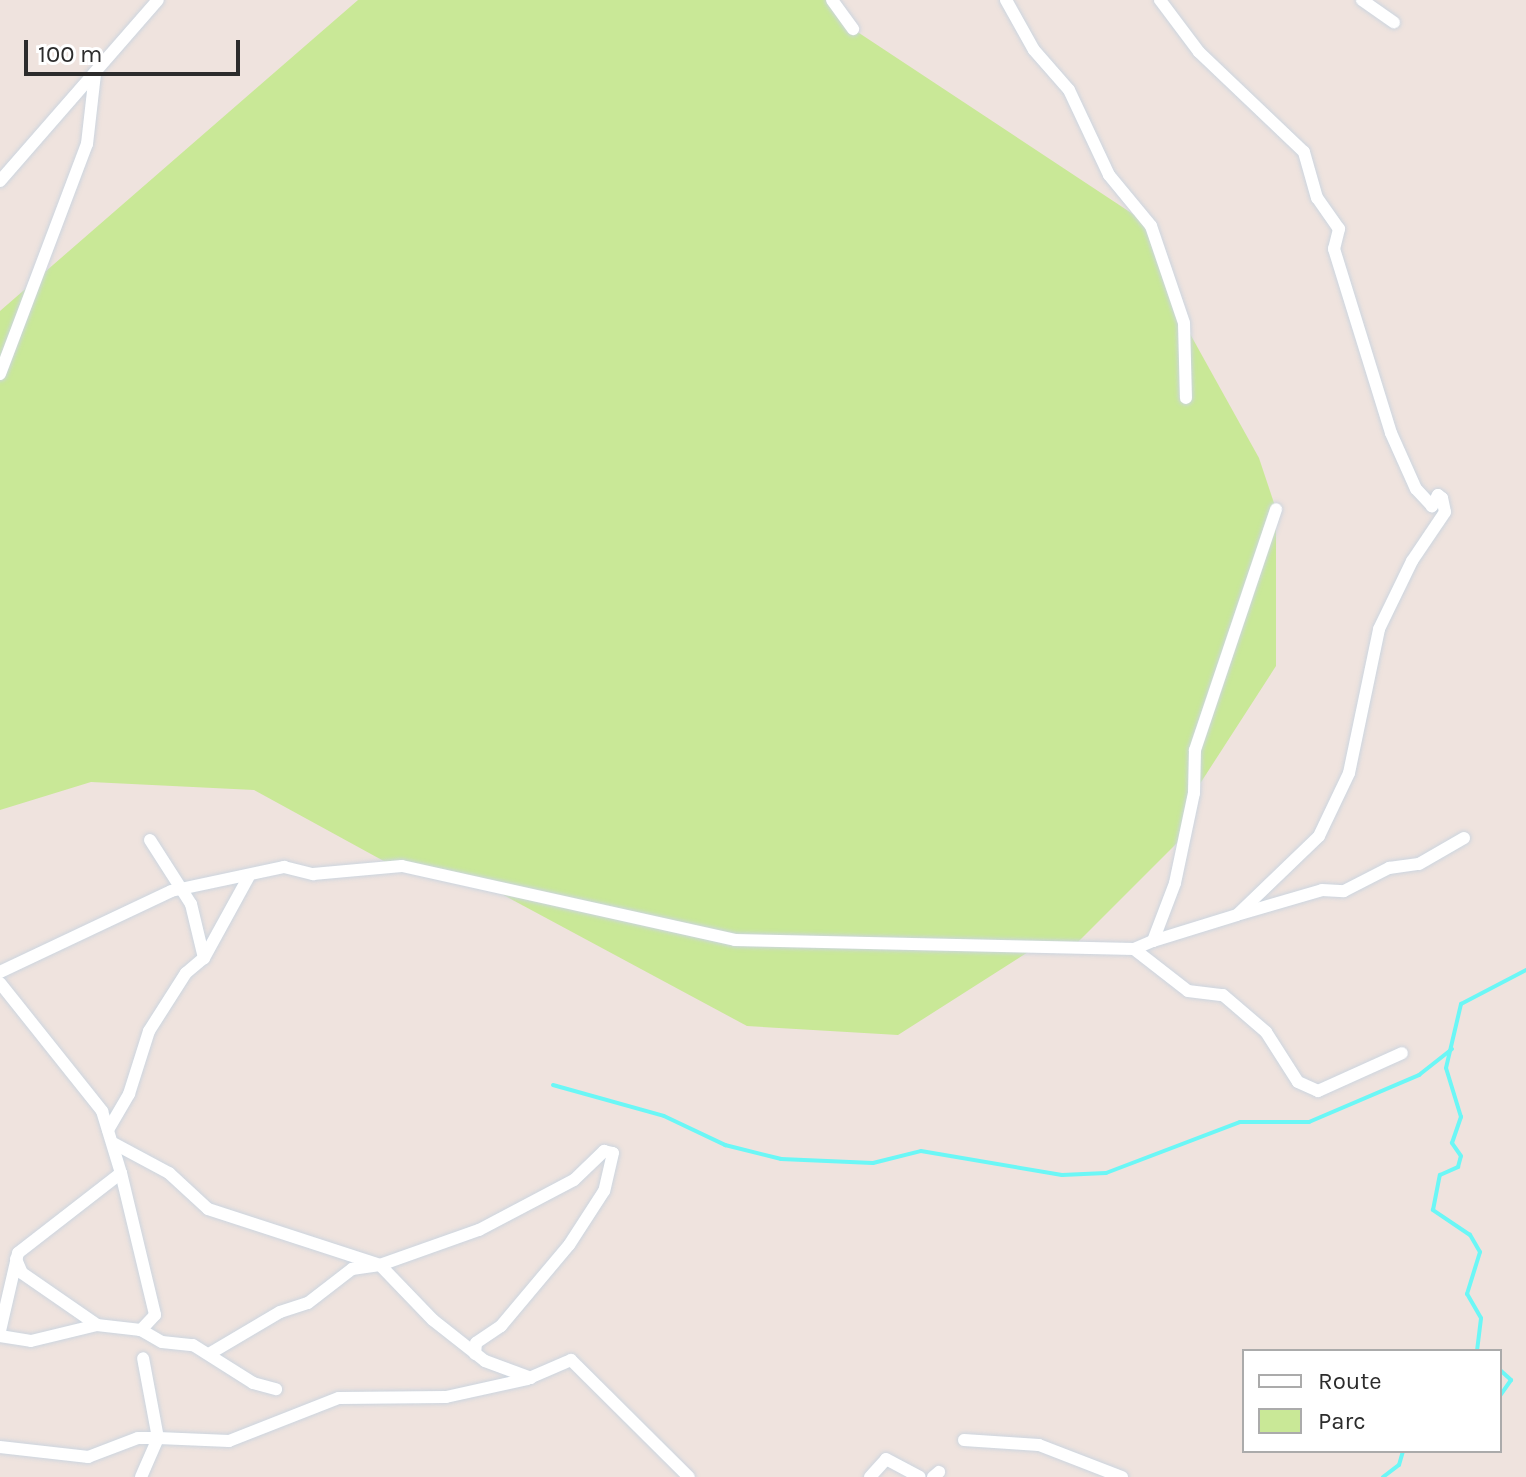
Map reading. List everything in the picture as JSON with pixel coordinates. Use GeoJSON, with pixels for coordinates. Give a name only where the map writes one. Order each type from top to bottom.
{"type":"FeatureCollection","features":[{"type":"Feature","properties":{"kind":"street"},"geometry":{"type":"LineString","coordinates":[[0,181],[158,0]]}},
{"type":"Feature","properties":{"kind":"street"},"geometry":{"type":"LineString","coordinates":[[832,0],[853,29]]}},
{"type":"Feature","properties":{"kind":"street"},"geometry":{"type":"LineString","coordinates":[[1006,0],[1034,50],[1069,90],[1109,175],[1151,226],[1184,323],[1186,398]]}},
{"type":"Feature","properties":{"kind":"street"},"geometry":{"type":"LineString","coordinates":[[1160,0],[1199,52],[1304,152],[1317,198],[1339,229],[1334,249],[1391,433],[1416,489],[1432,506],[1438,495],[1445,504],[1379,629],[1349,773],[1319,836],[1237,915]]}},
{"type":"Feature","properties":{"kind":"street"},"geometry":{"type":"LineString","coordinates":[[1362,0],[1394,22]]}},
{"type":"Feature","properties":{"kind":"street"},"geometry":{"type":"LineString","coordinates":[[0,374],[87,144],[95,74]]}},
{"type":"Feature","properties":{"kind":"street"},"geometry":{"type":"LineString","coordinates":[[1153,941],[1175,883],[1194,793],[1195,750],[1276,509]]}},
{"type":"Feature","properties":{"kind":"street"},"geometry":{"type":"LineString","coordinates":[[0,972],[18,959],[182,888],[219,876],[249,876],[284,867],[313,874],[391,865],[735,940],[797,945],[1134,949],[1322,890],[1344,891],[1389,868],[1419,864],[1464,838]]}},
{"type":"Feature","properties":{"kind":"street"},"geometry":{"type":"LineString","coordinates":[[150,840],[182,888],[200,927],[204,958]]}},
{"type":"Feature","properties":{"kind":"street"},"geometry":{"type":"LineString","coordinates":[[108,1130],[129,1094],[149,1031],[186,973],[204,958],[249,876]]}},
{"type":"Feature","properties":{"kind":"street"},"geometry":{"type":"LineString","coordinates":[[1134,949],[1188,991],[1223,995],[1266,1032],[1298,1082],[1318,1091],[1402,1053]]}},
{"type":"Feature","properties":{"kind":"street"},"geometry":{"type":"LineString","coordinates":[[0,983],[95,1100],[108,1130],[155,1315],[141,1330]]}},
{"type":"Feature","properties":{"kind":"street"},"geometry":{"type":"LineString","coordinates":[[113,1143],[169,1173],[208,1209],[380,1265],[475,1354],[531,1378]]}},
{"type":"Feature","properties":{"kind":"street"},"geometry":{"type":"LineString","coordinates":[[209,1354],[272,1316],[308,1303],[352,1269],[380,1265],[479,1230],[574,1180],[604,1151],[613,1153],[604,1191],[569,1245],[501,1326],[476,1343],[475,1354]]}},
{"type":"Feature","properties":{"kind":"street"},"geometry":{"type":"LineString","coordinates":[[121,1173],[16,1259],[11,1304],[0,1333],[31,1341],[97,1325],[141,1330],[209,1354],[253,1383],[276,1389]]}},
{"type":"Feature","properties":{"kind":"street"},"geometry":{"type":"LineString","coordinates":[[16,1259],[22,1273],[97,1325]]}},
{"type":"Feature","properties":{"kind":"street"},"geometry":{"type":"LineString","coordinates":[[141,1477],[158,1438],[143,1358]]}},
{"type":"Feature","properties":{"kind":"street"},"geometry":{"type":"LineString","coordinates":[[0,1447],[88,1457],[138,1438],[229,1441],[339,1398],[446,1397],[531,1378],[571,1360],[583,1365],[689,1477]]}},
{"type":"Feature","properties":{"kind":"street"},"geometry":{"type":"LineString","coordinates":[[964,1440],[1039,1445],[1122,1477]]}},
{"type":"Feature","properties":{"kind":"street"},"geometry":{"type":"LineString","coordinates":[[870,1477],[886,1459],[920,1477]]}},
{"type":"Feature","properties":{"kind":"green space"},"geometry":{"type":"Polygon","coordinates":[[[358,0],[832,0],[853,29],[1151,226],[1184,323],[1259,458],[1276,509],[1276,666],[1194,793],[1183,837],[1073,947],[1036,947],[898,1035],[747,1026],[481,883],[391,865],[254,790],[91,782],[0,810],[0,311],[358,0]]]}},
{"type":"Feature","properties":{"kind":"waterway"},"geometry":{"type":"LineString","coordinates":[[1477,1349],[1481,1318],[1467,1294],[1480,1252],[1470,1235],[1433,1210],[1440,1175],[1458,1167],[1461,1156],[1452,1143],[1461,1117],[1446,1068],[1461,1004],[1526,970]]}},
{"type":"Feature","properties":{"kind":"waterway"},"geometry":{"type":"LineString","coordinates":[[553,1085],[664,1116],[725,1145],[781,1159],[873,1163],[921,1151],[1062,1175],[1106,1173],[1240,1122],[1309,1122],[1419,1075],[1452,1049]]}},
{"type":"Feature","properties":{"kind":"waterway"},"geometry":{"type":"LineString","coordinates":[[1502,1372],[1511,1380],[1502,1393]]}},
{"type":"Feature","properties":{"kind":"waterway"},"geometry":{"type":"LineString","coordinates":[[1383,1477],[1399,1465],[1402,1453]]}}]}
